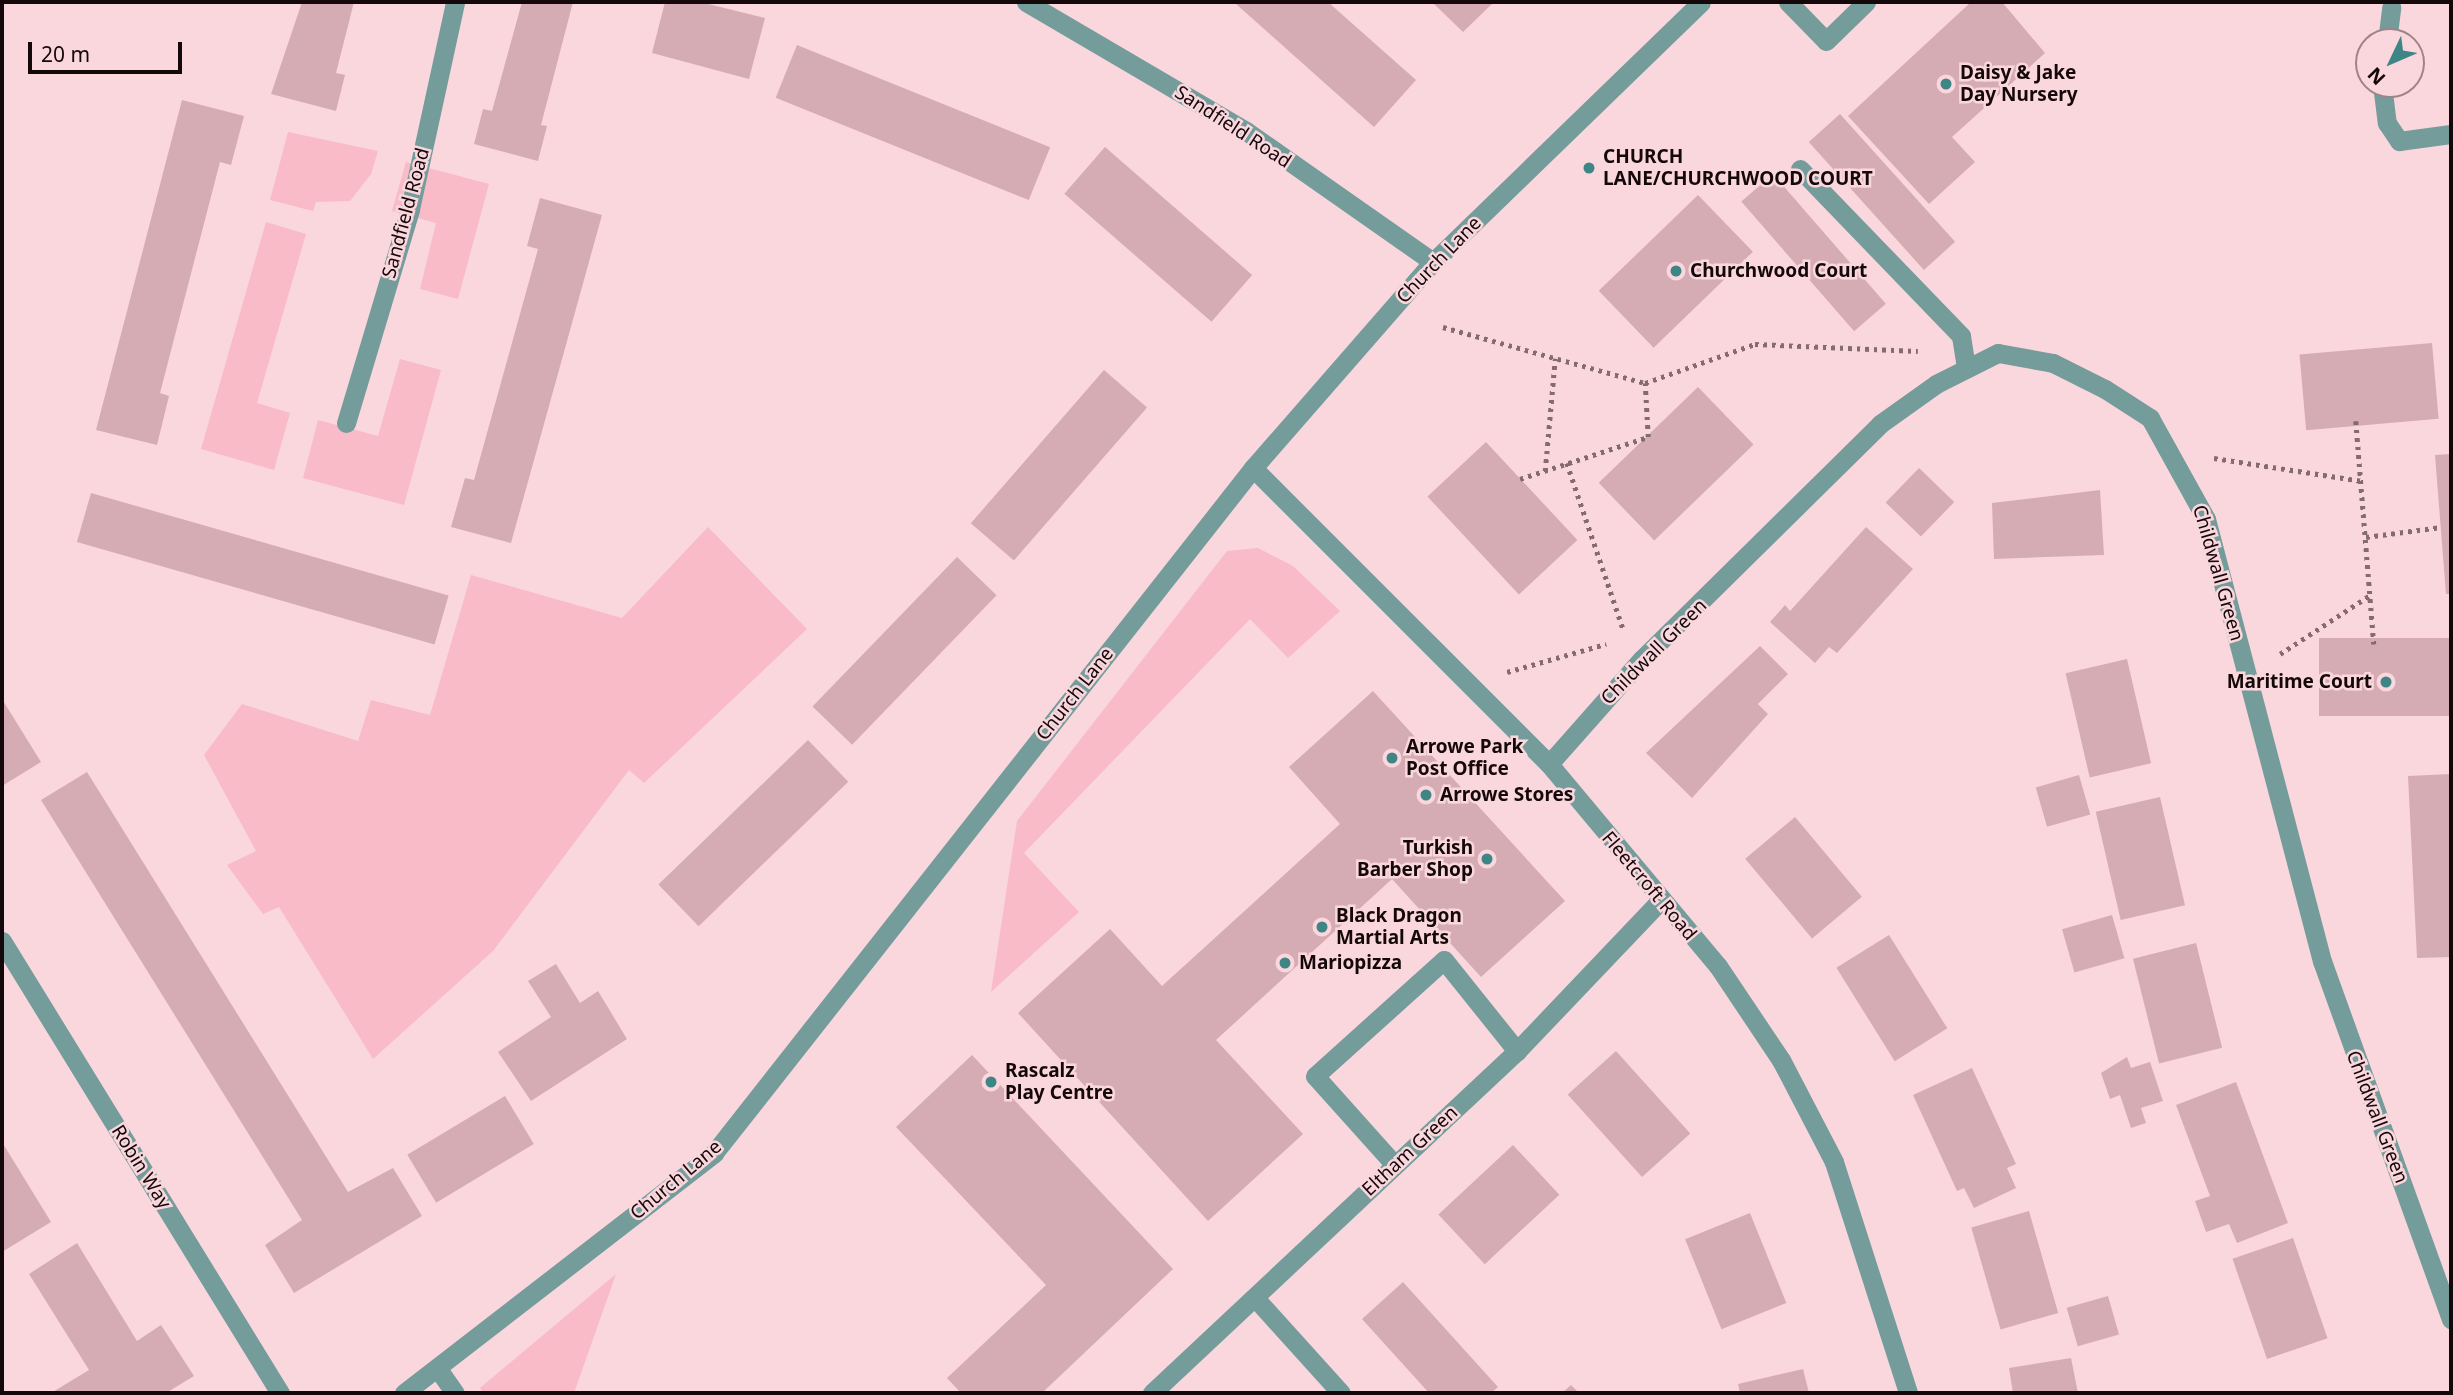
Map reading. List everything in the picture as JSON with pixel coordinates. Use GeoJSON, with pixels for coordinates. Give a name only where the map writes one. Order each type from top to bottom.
{"type":"FeatureCollection","features":[{"type":"Feature","properties":{"kind":"street","name":"Sandfield Road"},"geometry":{"type":"LineString","coordinates":[[346,423],[410,209],[455,2]]}},
{"type":"Feature","properties":{"kind":"street","name":"Sandfield Road"},"geometry":{"type":"LineString","coordinates":[[1026,2],[1246,131],[1433,262]]}},
{"type":"Feature","properties":{"kind":"street","name":"Church Lane"},"geometry":{"type":"LineString","coordinates":[[404,1393],[714,1153],[1253,468],[1433,262],[1701,2]]}},
{"type":"Feature","properties":{"kind":"street"},"geometry":{"type":"LineString","coordinates":[[1788,2],[1826,41],[1866,2]]}},
{"type":"Feature","properties":{"kind":"street"},"geometry":{"type":"LineString","coordinates":[[2389,28],[2391,7]]}},
{"type":"Feature","properties":{"kind":"street"},"geometry":{"type":"LineString","coordinates":[[2384,98],[2387,123],[2399,141],[2451,134]]}},
{"type":"Feature","properties":{"kind":"street"},"geometry":{"type":"LineString","coordinates":[[1800,169],[1961,336],[1965,362]]}},
{"type":"Feature","properties":{"kind":"street","name":"Childwall Green"},"geometry":{"type":"LineString","coordinates":[[1549,764],[1642,659],[1880,424],[1965,362],[1998,353],[2053,363],[2150,418],[2173,452],[2206,520],[2337,1010],[2451,1320]]}},
{"type":"Feature","properties":{"kind":"street","name":"Fleetcroft Road"},"geometry":{"type":"LineString","coordinates":[[1253,468],[1549,764],[1660,901],[1726,977],[1781,1060],[1834,1163],[1908,1393]]}},
{"type":"Feature","properties":{"kind":"street","name":"Eltham Green"},"geometry":{"type":"LineString","coordinates":[[1152,1393],[1257,1300],[1394,1164],[1517,1051],[1660,901]]}},
{"type":"Feature","properties":{"kind":"street","name":"Robin Way"},"geometry":{"type":"LineString","coordinates":[[2,941],[280,1393]]}},
{"type":"Feature","properties":{"kind":"street"},"geometry":{"type":"LineString","coordinates":[[1394,1164],[1315,1076],[1444,960],[1517,1051]]}},
{"type":"Feature","properties":{"kind":"street"},"geometry":{"type":"LineString","coordinates":[[1257,1300],[1341,1393]]}},
{"type":"Feature","properties":{"kind":"street"},"geometry":{"type":"LineString","coordinates":[[438,1369],[455,1393]]}},
{"type":"Feature","properties":{"kind":"path"},"geometry":{"type":"LineString","coordinates":[[1443,327],[1644,383],[1755,344],[1965,362]]}},
{"type":"Feature","properties":{"kind":"path"},"geometry":{"type":"LineString","coordinates":[[1545,471],[1555,358]]}},
{"type":"Feature","properties":{"kind":"path"},"geometry":{"type":"LineString","coordinates":[[1520,479],[1648,437],[1644,383]]}},
{"type":"Feature","properties":{"kind":"path"},"geometry":{"type":"LineString","coordinates":[[2356,421],[2374,644]]}},
{"type":"Feature","properties":{"kind":"path"},"geometry":{"type":"LineString","coordinates":[[2173,452],[2362,481]]}},
{"type":"Feature","properties":{"kind":"path"},"geometry":{"type":"LineString","coordinates":[[1567,463],[1627,638],[1642,659]]}},
{"type":"Feature","properties":{"kind":"path"},"geometry":{"type":"LineString","coordinates":[[2366,537],[2441,527]]}},
{"type":"Feature","properties":{"kind":"path"},"geometry":{"type":"LineString","coordinates":[[2247,677],[2370,595]]}},
{"type":"Feature","properties":{"kind":"path"},"geometry":{"type":"LineString","coordinates":[[1481,694],[1510,669],[1627,638]]}},
{"type":"Feature","properties":{"kind":"shaded area"},"geometry":{"type":"Polygon","coordinates":[[[288,132],[378,151],[371,174],[350,201],[316,202],[313,211],[270,200],[288,132]]]}},
{"type":"Feature","properties":{"kind":"shaded area"},"geometry":{"type":"Polygon","coordinates":[[[406,162],[489,184],[458,299],[420,289],[436,223],[392,211],[406,162]]]}},
{"type":"Feature","properties":{"kind":"shaded area"},"geometry":{"type":"Polygon","coordinates":[[[266,222],[306,234],[257,403],[290,413],[274,470],[201,449],[266,222]]]}},
{"type":"Feature","properties":{"kind":"shaded area"},"geometry":{"type":"Polygon","coordinates":[[[400,359],[441,370],[404,505],[303,478],[318,420],[378,436],[400,359]]]}},
{"type":"Feature","properties":{"kind":"shaded area"},"geometry":{"type":"Polygon","coordinates":[[[708,527],[807,629],[644,783],[629,770],[493,951],[373,1059],[279,907],[263,914],[227,865],[256,851],[204,755],[242,704],[358,741],[371,700],[430,715],[471,575],[622,618],[708,527]]]}},
{"type":"Feature","properties":{"kind":"shaded area"},"geometry":{"type":"Polygon","coordinates":[[[1258,548],[1293,566],[1340,611],[1288,658],[1250,619],[1024,853],[1079,912],[991,992],[1017,821],[1227,551],[1258,548]]]}},
{"type":"Feature","properties":{"kind":"shaded area"},"geometry":{"type":"Polygon","coordinates":[[[616,1274],[574,1393],[483,1393],[480,1388],[616,1274]]]}},
{"type":"Feature","properties":{"kind":"building"},"geometry":{"type":"Polygon","coordinates":[[[302,2],[354,2],[336,73],[345,75],[336,111],[271,94],[302,2]]]}},
{"type":"Feature","properties":{"kind":"building"},"geometry":{"type":"Polygon","coordinates":[[[522,2],[573,2],[541,125],[547,126],[538,161],[474,144],[483,109],[492,111],[522,2]]]}},
{"type":"Feature","properties":{"kind":"building"},"geometry":{"type":"Polygon","coordinates":[[[665,2],[700,2],[765,18],[749,79],[652,53],[665,2]]]}},
{"type":"Feature","properties":{"kind":"building"},"geometry":{"type":"Polygon","coordinates":[[[1328,2],[1416,80],[1374,127],[1236,4],[1328,2]]]}},
{"type":"Feature","properties":{"kind":"building"},"geometry":{"type":"Polygon","coordinates":[[[1432,2],[1494,2],[1463,32],[1432,2]]]}},
{"type":"Feature","properties":{"kind":"building","name":"Daisy & Jake Day Nursery"},"geometry":{"type":"Polygon","coordinates":[[[1971,2],[2002,2],[2045,53],[1952,137],[1975,162],[1929,204],[1848,116],[1971,2]]]}},
{"type":"Feature","properties":{"kind":"building"},"geometry":{"type":"Polygon","coordinates":[[[797,45],[1050,147],[1029,200],[776,98],[797,45]]]}},
{"type":"Feature","properties":{"kind":"building"},"geometry":{"type":"Polygon","coordinates":[[[182,100],[244,116],[231,165],[220,162],[160,393],[169,396],[157,445],[96,430],[182,100]]]}},
{"type":"Feature","properties":{"kind":"building"},"geometry":{"type":"Polygon","coordinates":[[[1840,114],[1955,242],[1924,270],[1809,142],[1840,114]]]}},
{"type":"Feature","properties":{"kind":"building"},"geometry":{"type":"Polygon","coordinates":[[[1105,147],[1252,275],[1211,322],[1064,194],[1105,147]]]}},
{"type":"Feature","properties":{"kind":"building"},"geometry":{"type":"Polygon","coordinates":[[[1773,174],[1886,304],[1854,331],[1741,202],[1773,174]]]}},
{"type":"Feature","properties":{"kind":"building","name":"Churchwood Court"},"geometry":{"type":"Polygon","coordinates":[[[1698,195],[1753,252],[1654,348],[1599,291],[1698,195]]]}},
{"type":"Feature","properties":{"kind":"building"},"geometry":{"type":"Polygon","coordinates":[[[540,198],[602,215],[511,543],[451,527],[465,478],[474,480],[538,249],[527,246],[540,198]]]}},
{"type":"Feature","properties":{"kind":"building"},"geometry":{"type":"Polygon","coordinates":[[[2432,343],[2439,419],[2306,430],[2300,355],[2432,343]]]}},
{"type":"Feature","properties":{"kind":"building"},"geometry":{"type":"Polygon","coordinates":[[[1104,370],[1147,407],[1014,561],[971,523],[1104,370]]]}},
{"type":"Feature","properties":{"kind":"building"},"geometry":{"type":"Polygon","coordinates":[[[1698,387],[1754,445],[1654,540],[1599,483],[1698,387]]]}},
{"type":"Feature","properties":{"kind":"building"},"geometry":{"type":"Polygon","coordinates":[[[1486,442],[1577,540],[1519,595],[1427,497],[1486,442]]]}},
{"type":"Feature","properties":{"kind":"building"},"geometry":{"type":"Polygon","coordinates":[[[2451,454],[2451,594],[2446,594],[2435,455],[2451,454]]]}},
{"type":"Feature","properties":{"kind":"building"},"geometry":{"type":"Polygon","coordinates":[[[1919,468],[1954,502],[1921,537],[1886,503],[1919,468]]]}},
{"type":"Feature","properties":{"kind":"building"},"geometry":{"type":"Polygon","coordinates":[[[2100,490],[2104,555],[1994,559],[1992,503],[2100,490]]]}},
{"type":"Feature","properties":{"kind":"building"},"geometry":{"type":"Polygon","coordinates":[[[91,493],[449,596],[435,645],[77,542],[91,493]]]}},
{"type":"Feature","properties":{"kind":"building"},"geometry":{"type":"Polygon","coordinates":[[[1866,527],[1913,569],[1837,653],[1829,647],[1815,663],[1770,622],[1785,605],[1790,611],[1866,527]]]}},
{"type":"Feature","properties":{"kind":"building"},"geometry":{"type":"Polygon","coordinates":[[[957,557],[997,595],[852,745],[813,707],[957,557]]]}},
{"type":"Feature","properties":{"kind":"building","name":"Maritime Court"},"geometry":{"type":"Polygon","coordinates":[[[2319,638],[2451,638],[2451,716],[2319,716],[2319,638]]]}},
{"type":"Feature","properties":{"kind":"building"},"geometry":{"type":"Polygon","coordinates":[[[1760,646],[1788,674],[1758,704],[1768,714],[1692,798],[1646,753],[1760,646]]]}},
{"type":"Feature","properties":{"kind":"building"},"geometry":{"type":"Polygon","coordinates":[[[2127,659],[2151,763],[2090,777],[2066,673],[2127,659]]]}},
{"type":"Feature","properties":{"kind":"building"},"geometry":{"type":"Polygon","coordinates":[[[1373,691],[1565,901],[1481,977],[1392,879],[1216,1040],[1303,1134],[1208,1221],[1018,1013],[1110,929],[1162,986],[1340,824],[1289,767],[1373,691]]]}},
{"type":"Feature","properties":{"kind":"building"},"geometry":{"type":"Polygon","coordinates":[[[2,699],[41,762],[2,786],[2,699]]]}},
{"type":"Feature","properties":{"kind":"building"},"geometry":{"type":"Polygon","coordinates":[[[808,740],[848,782],[699,926],[658,884],[808,740]]]}},
{"type":"Feature","properties":{"kind":"building"},"geometry":{"type":"Polygon","coordinates":[[[87,772],[348,1192],[393,1168],[422,1216],[294,1293],[265,1245],[302,1220],[41,800],[87,772]]]}},
{"type":"Feature","properties":{"kind":"building"},"geometry":{"type":"Polygon","coordinates":[[[2451,774],[2451,957],[2417,958],[2408,776],[2451,774]]]}},
{"type":"Feature","properties":{"kind":"building"},"geometry":{"type":"Polygon","coordinates":[[[2079,775],[2090,814],[2047,827],[2036,787],[2079,775]]]}},
{"type":"Feature","properties":{"kind":"building"},"geometry":{"type":"Polygon","coordinates":[[[2160,797],[2185,905],[2121,920],[2096,812],[2160,797]]]}},
{"type":"Feature","properties":{"kind":"building"},"geometry":{"type":"Polygon","coordinates":[[[1795,817],[1862,897],[1812,938],[1745,859],[1795,817]]]}},
{"type":"Feature","properties":{"kind":"building"},"geometry":{"type":"Polygon","coordinates":[[[2112,915],[2124,958],[2074,973],[2062,929],[2112,915]]]}},
{"type":"Feature","properties":{"kind":"building"},"geometry":{"type":"Polygon","coordinates":[[[1889,935],[1947,1028],[1895,1061],[1836,968],[1889,935]]]}},
{"type":"Feature","properties":{"kind":"building"},"geometry":{"type":"Polygon","coordinates":[[[2196,943],[2222,1048],[2159,1064],[2133,959],[2196,943]]]}},
{"type":"Feature","properties":{"kind":"building"},"geometry":{"type":"Polygon","coordinates":[[[556,964],[580,1003],[598,991],[627,1039],[531,1101],[498,1052],[551,1017],[528,981],[556,964]]]}},
{"type":"Feature","properties":{"kind":"building"},"geometry":{"type":"Polygon","coordinates":[[[1616,1051],[1690,1133],[1642,1177],[1568,1094],[1616,1051]]]}},
{"type":"Feature","properties":{"kind":"building"},"geometry":{"type":"Polygon","coordinates":[[[972,1055],[1173,1269],[1042,1393],[961,1393],[947,1378],[1046,1285],[896,1127],[972,1055]]]}},
{"type":"Feature","properties":{"kind":"building"},"geometry":{"type":"Polygon","coordinates":[[[2127,1057],[2131,1068],[2150,1062],[2163,1101],[2141,1108],[2146,1123],[2131,1128],[2120,1095],[2110,1099],[2101,1073],[2127,1057]]]}},
{"type":"Feature","properties":{"kind":"building"},"geometry":{"type":"Polygon","coordinates":[[[1972,1068],[2016,1164],[2007,1168],[2016,1188],[1974,1208],[1964,1188],[1957,1191],[1913,1095],[1972,1068]]]}},
{"type":"Feature","properties":{"kind":"building"},"geometry":{"type":"Polygon","coordinates":[[[2236,1082],[2288,1223],[2237,1243],[2229,1224],[2206,1232],[2195,1201],[2210,1196],[2176,1105],[2236,1082]]]}},
{"type":"Feature","properties":{"kind":"building"},"geometry":{"type":"Polygon","coordinates":[[[505,1096],[534,1144],[436,1203],[407,1155],[505,1096]]]}},
{"type":"Feature","properties":{"kind":"building"},"geometry":{"type":"Polygon","coordinates":[[[2,1142],[51,1222],[2,1252],[2,1142]]]}},
{"type":"Feature","properties":{"kind":"building"},"geometry":{"type":"Polygon","coordinates":[[[1513,1145],[1559,1195],[1485,1264],[1438,1215],[1513,1145]]]}},
{"type":"Feature","properties":{"kind":"building"},"geometry":{"type":"Polygon","coordinates":[[[2029,1211],[2058,1313],[2001,1329],[1971,1228],[2029,1211]]]}},
{"type":"Feature","properties":{"kind":"building"},"geometry":{"type":"Polygon","coordinates":[[[1750,1213],[1786,1303],[1721,1329],[1685,1239],[1750,1213]]]}},
{"type":"Feature","properties":{"kind":"building"},"geometry":{"type":"Polygon","coordinates":[[[2293,1238],[2328,1338],[2267,1359],[2232,1259],[2293,1238]]]}},
{"type":"Feature","properties":{"kind":"building"},"geometry":{"type":"Polygon","coordinates":[[[77,1243],[137,1341],[161,1325],[194,1376],[166,1393],[51,1393],[89,1370],[29,1274],[77,1243]]]}},
{"type":"Feature","properties":{"kind":"building"},"geometry":{"type":"Polygon","coordinates":[[[1403,1282],[1498,1387],[1491,1393],[1429,1393],[1362,1319],[1403,1282]]]}},
{"type":"Feature","properties":{"kind":"building"},"geometry":{"type":"Polygon","coordinates":[[[2108,1296],[2119,1334],[2078,1346],[2067,1308],[2108,1296]]]}},
{"type":"Feature","properties":{"kind":"building"},"geometry":{"type":"Polygon","coordinates":[[[2071,1358],[2078,1393],[2013,1393],[2009,1368],[2071,1358]]]}},
{"type":"Feature","properties":{"kind":"building"},"geometry":{"type":"Polygon","coordinates":[[[1803,1369],[1809,1393],[1740,1393],[1738,1384],[1803,1369]]]}},
{"type":"Feature","properties":{"kind":"building"},"geometry":{"type":"Polygon","coordinates":[[[1571,1385],[1579,1393],[1562,1393],[1571,1385]]]}},
{"type":"Feature","properties":{"kind":"place","name":"Daisy & Jake Day Nursery"},"geometry":{"type":"Point","coordinates":[1946,84]}},
{"type":"Feature","properties":{"kind":"place","name":"CHURCH LANE/CHURCHWOOD COURT"},"geometry":{"type":"Point","coordinates":[1589,168]}},
{"type":"Feature","properties":{"kind":"place","name":"Churchwood Court"},"geometry":{"type":"Point","coordinates":[1676,271]}},
{"type":"Feature","properties":{"kind":"place","name":"Maritime Court"},"geometry":{"type":"Point","coordinates":[2386,682]}},
{"type":"Feature","properties":{"kind":"place","name":"Arrowe Park Post Office"},"geometry":{"type":"Point","coordinates":[1392,758]}},
{"type":"Feature","properties":{"kind":"place","name":"Arrowe Stores"},"geometry":{"type":"Point","coordinates":[1426,795]}},
{"type":"Feature","properties":{"kind":"place","name":"Turkish Barber Shop"},"geometry":{"type":"Point","coordinates":[1487,859]}},
{"type":"Feature","properties":{"kind":"place","name":"Black Dragon Martial Arts"},"geometry":{"type":"Point","coordinates":[1322,927]}},
{"type":"Feature","properties":{"kind":"place","name":"Mariopizza"},"geometry":{"type":"Point","coordinates":[1285,963]}},
{"type":"Feature","properties":{"kind":"place","name":"Rascalz Play Centre"},"geometry":{"type":"Point","coordinates":[991,1082]}}]}
